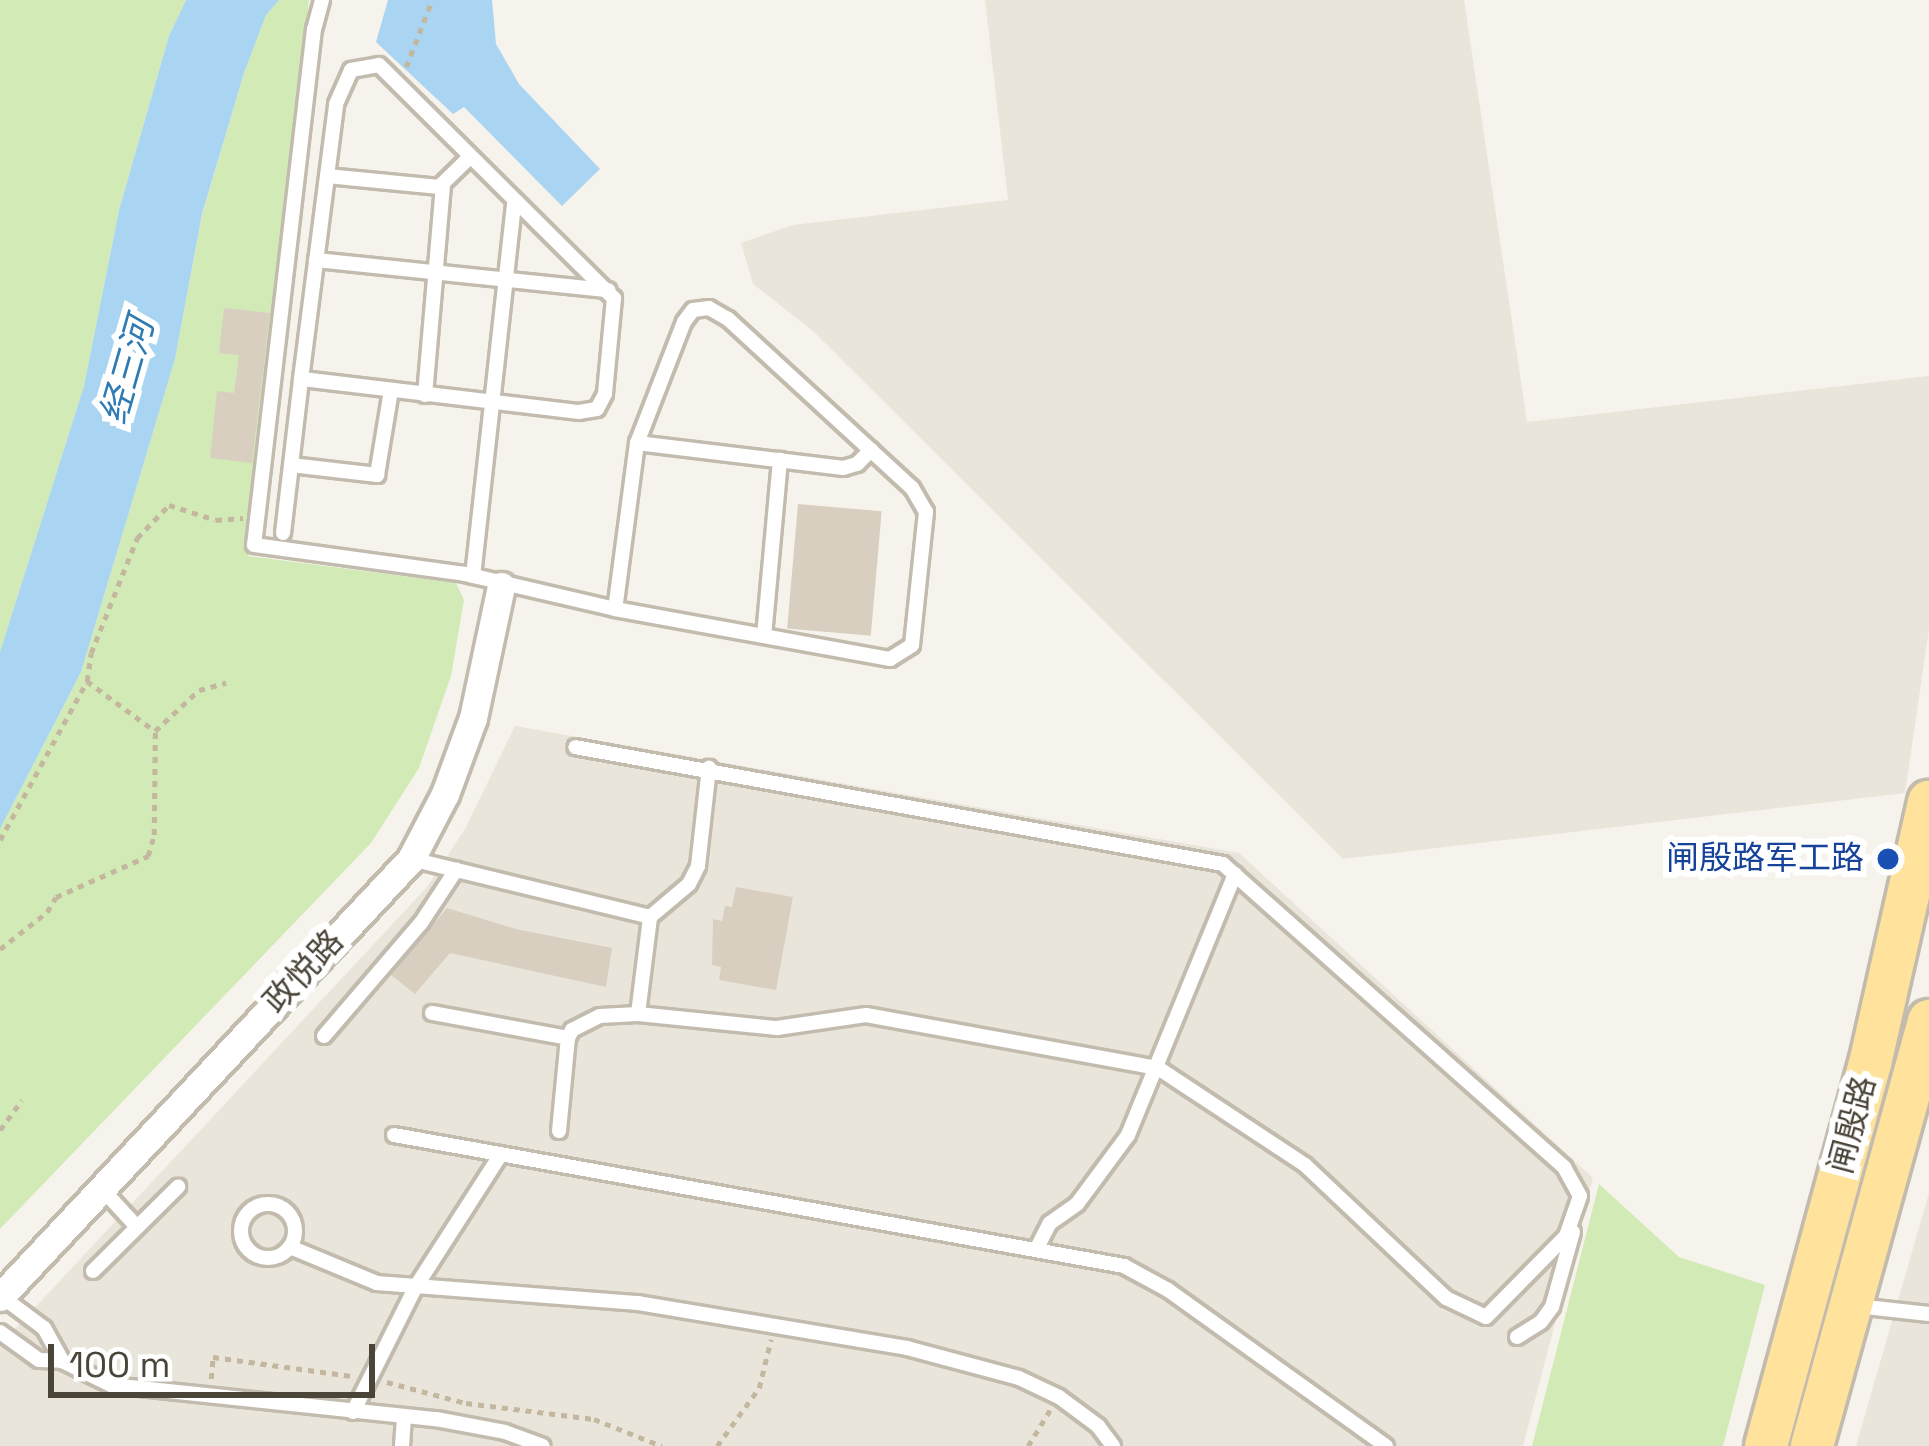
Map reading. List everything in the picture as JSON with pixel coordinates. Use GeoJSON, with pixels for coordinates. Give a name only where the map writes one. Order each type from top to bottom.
{"type":"FeatureCollection","features":[{"type":"Feature","properties":{"kind":"main road","name":"闸殷路"},"geometry":{"type":"LineString","coordinates":[[1766,1446],[1870,1064],[1929,802]]}},
{"type":"Feature","properties":{"kind":"main road","name":"闸殷路"},"geometry":{"type":"LineString","coordinates":[[1812,1446],[1929,1021]]}},
{"type":"Feature","properties":{"kind":"street","name":"政悦路"},"geometry":{"type":"LineString","coordinates":[[1,1297],[411,859],[446,794],[472,718],[501,586]]}},
{"type":"Feature","properties":{"kind":"lane"},"geometry":{"type":"LineString","coordinates":[[322,0],[314,28],[254,545],[473,577],[615,609],[890,659],[912,645],[926,512],[912,488],[728,319],[709,308],[693,310],[684,322],[637,443],[615,609]]}},
{"type":"Feature","properties":{"kind":"lane"},"geometry":{"type":"LineString","coordinates":[[284,533],[291,465],[336,104],[351,70],[379,65],[614,298],[605,394],[597,409],[579,412],[302,379]]}},
{"type":"Feature","properties":{"kind":"lane"},"geometry":{"type":"LineString","coordinates":[[424,395],[443,185],[470,157]]}},
{"type":"Feature","properties":{"kind":"lane"},"geometry":{"type":"LineString","coordinates":[[327,176],[443,185]]}},
{"type":"Feature","properties":{"kind":"lane"},"geometry":{"type":"LineString","coordinates":[[473,577],[514,203]]}},
{"type":"Feature","properties":{"kind":"lane"},"geometry":{"type":"LineString","coordinates":[[316,260],[608,290]]}},
{"type":"Feature","properties":{"kind":"lane"},"geometry":{"type":"LineString","coordinates":[[291,465],[377,475],[391,391]]}},
{"type":"Feature","properties":{"kind":"lane"},"geometry":{"type":"LineString","coordinates":[[637,443],[843,468],[871,451]]}},
{"type":"Feature","properties":{"kind":"lane"},"geometry":{"type":"LineString","coordinates":[[764,636],[781,460]]}},
{"type":"Feature","properties":{"kind":"lane"},"geometry":{"type":"LineString","coordinates":[[575,747],[1215,860],[1577,1182],[1578,1209],[1552,1307],[1541,1322],[1517,1337]]}},
{"type":"Feature","properties":{"kind":"lane"},"geometry":{"type":"LineString","coordinates":[[638,1014],[650,917],[688,884],[698,866],[709,768]]}},
{"type":"Feature","properties":{"kind":"lane"},"geometry":{"type":"LineString","coordinates":[[411,859],[650,917]]}},
{"type":"Feature","properties":{"kind":"lane"},"geometry":{"type":"LineString","coordinates":[[324,1036],[421,923],[456,870]]}},
{"type":"Feature","properties":{"kind":"lane"},"geometry":{"type":"LineString","coordinates":[[1037,1249],[1050,1223],[1077,1204],[1114,1156],[1158,1068],[1235,874]]}},
{"type":"Feature","properties":{"kind":"lane"},"geometry":{"type":"LineString","coordinates":[[432,1013],[568,1037]]}},
{"type":"Feature","properties":{"kind":"lane"},"geometry":{"type":"LineString","coordinates":[[559,1131],[568,1037],[572,1030],[600,1016],[638,1014],[777,1028],[866,1015],[1158,1068],[1305,1165],[1446,1298],[1486,1317],[1565,1236],[1578,1209]]}},
{"type":"Feature","properties":{"kind":"lane"},"geometry":{"type":"LineString","coordinates":[[394,1136],[1037,1249],[1141,1273],[1386,1446]]}},
{"type":"Feature","properties":{"kind":"lane"},"geometry":{"type":"LineString","coordinates":[[353,1412],[415,1288],[501,1154]]}},
{"type":"Feature","properties":{"kind":"lane"},"geometry":{"type":"LineString","coordinates":[[93,1270],[178,1186]]}},
{"type":"Feature","properties":{"kind":"lane"},"geometry":{"type":"LineString","coordinates":[[100,1188],[137,1227]]}},
{"type":"Feature","properties":{"kind":"lane"},"geometry":{"type":"LineString","coordinates":[[290,1247],[295,1230],[283,1208],[262,1204],[249,1210],[240,1232],[250,1252],[266,1258],[290,1247],[350,1275],[415,1288],[638,1303],[774,1322],[964,1362],[1059,1396],[1098,1426],[1113,1446]]}},
{"type":"Feature","properties":{"kind":"lane"},"geometry":{"type":"LineString","coordinates":[[1,1297],[44,1328],[62,1361]]}},
{"type":"Feature","properties":{"kind":"lane"},"geometry":{"type":"LineString","coordinates":[[1852,1306],[1929,1314]]}},
{"type":"Feature","properties":{"kind":"lane"},"geometry":{"type":"LineString","coordinates":[[0,1332],[39,1360],[62,1361],[111,1385],[404,1416],[506,1432],[543,1446]]}},
{"type":"Feature","properties":{"kind":"lane"},"geometry":{"type":"LineString","coordinates":[[402,1446],[404,1416]]}},
{"type":"Feature","properties":{"kind":"path"},"geometry":{"type":"LineString","coordinates":[[400,84],[433,0]]}},
{"type":"Feature","properties":{"kind":"path"},"geometry":{"type":"LineString","coordinates":[[0,840],[87,681],[91,652],[136,538],[169,505],[216,520],[257,517]]}},
{"type":"Feature","properties":{"kind":"path"},"geometry":{"type":"LineString","coordinates":[[87,681],[155,731]]}},
{"type":"Feature","properties":{"kind":"path"},"geometry":{"type":"LineString","coordinates":[[0,950],[47,912],[56,897],[148,856],[154,835],[155,731],[199,690],[226,683]]}},
{"type":"Feature","properties":{"kind":"path"},"geometry":{"type":"LineString","coordinates":[[0,1130],[22,1100]]}},
{"type":"Feature","properties":{"kind":"path"},"geometry":{"type":"LineString","coordinates":[[717,1446],[767,1373],[774,1322]]}},
{"type":"Feature","properties":{"kind":"path"},"geometry":{"type":"LineString","coordinates":[[209,1397],[213,1357],[369,1378],[466,1403],[594,1419],[662,1446]]}},
{"type":"Feature","properties":{"kind":"path"},"geometry":{"type":"LineString","coordinates":[[1028,1446],[1059,1396]]}},
{"type":"Feature","properties":{"kind":"shaded area"},"geometry":{"type":"Polygon","coordinates":[[[985,0],[1464,0],[1527,422],[1929,376],[1929,629],[1905,793],[1343,859],[813,331],[753,284],[741,243],[793,225],[1008,200],[985,0]]]}},
{"type":"Feature","properties":{"kind":"shaded area"},"geometry":{"type":"Polygon","coordinates":[[[515,726],[1239,853],[1593,1178],[1523,1446],[0,1446],[0,1345],[427,887],[465,829],[515,726]]]}},
{"type":"Feature","properties":{"kind":"shaded area"},"geometry":{"type":"Polygon","coordinates":[[[1929,1193],[1929,1446],[1856,1446],[1929,1193]]]}},
{"type":"Feature","properties":{"kind":"green space"},"geometry":{"type":"Polygon","coordinates":[[[0,0],[186,0],[169,36],[119,210],[84,386],[0,652],[0,0]]]}},
{"type":"Feature","properties":{"kind":"green space"},"geometry":{"type":"Polygon","coordinates":[[[279,0],[309,0],[248,556],[456,583],[464,600],[451,676],[419,768],[371,843],[0,1229],[0,829],[81,672],[175,359],[202,215],[244,73],[266,15],[279,0]]]}},
{"type":"Feature","properties":{"kind":"green space"},"geometry":{"type":"Polygon","coordinates":[[[1599,1184],[1679,1257],[1765,1285],[1723,1446],[1532,1446],[1599,1184]]]}},
{"type":"Feature","properties":{"kind":"water","name":"经三河"},"geometry":{"type":"Polygon","coordinates":[[[186,0],[279,0],[266,15],[244,73],[202,214],[175,359],[81,672],[0,829],[0,652],[84,386],[119,210],[169,36],[186,0]]]}},
{"type":"Feature","properties":{"kind":"water"},"geometry":{"type":"Polygon","coordinates":[[[388,0],[492,0],[496,44],[519,84],[600,169],[562,206],[464,107],[453,114],[376,42],[388,0]]]}},
{"type":"Feature","properties":{"kind":"building"},"geometry":{"type":"Polygon","coordinates":[[[224,308],[270,313],[252,463],[210,458],[217,391],[234,393],[239,355],[219,353],[224,308]]]}},
{"type":"Feature","properties":{"kind":"building"},"geometry":{"type":"Polygon","coordinates":[[[798,504],[882,511],[871,636],[787,629],[798,504]]]}},
{"type":"Feature","properties":{"kind":"building"},"geometry":{"type":"Polygon","coordinates":[[[736,887],[793,897],[776,990],[719,980],[721,967],[712,965],[713,919],[722,921],[725,906],[732,907],[736,887]]]}},
{"type":"Feature","properties":{"kind":"building"},"geometry":{"type":"Polygon","coordinates":[[[447,908],[516,929],[612,948],[606,987],[450,953],[415,994],[391,975],[447,908]]]}},
{"type":"Feature","properties":{"kind":"place","name":"闸殷路军工路"},"geometry":{"type":"Point","coordinates":[1888,859]}}]}
